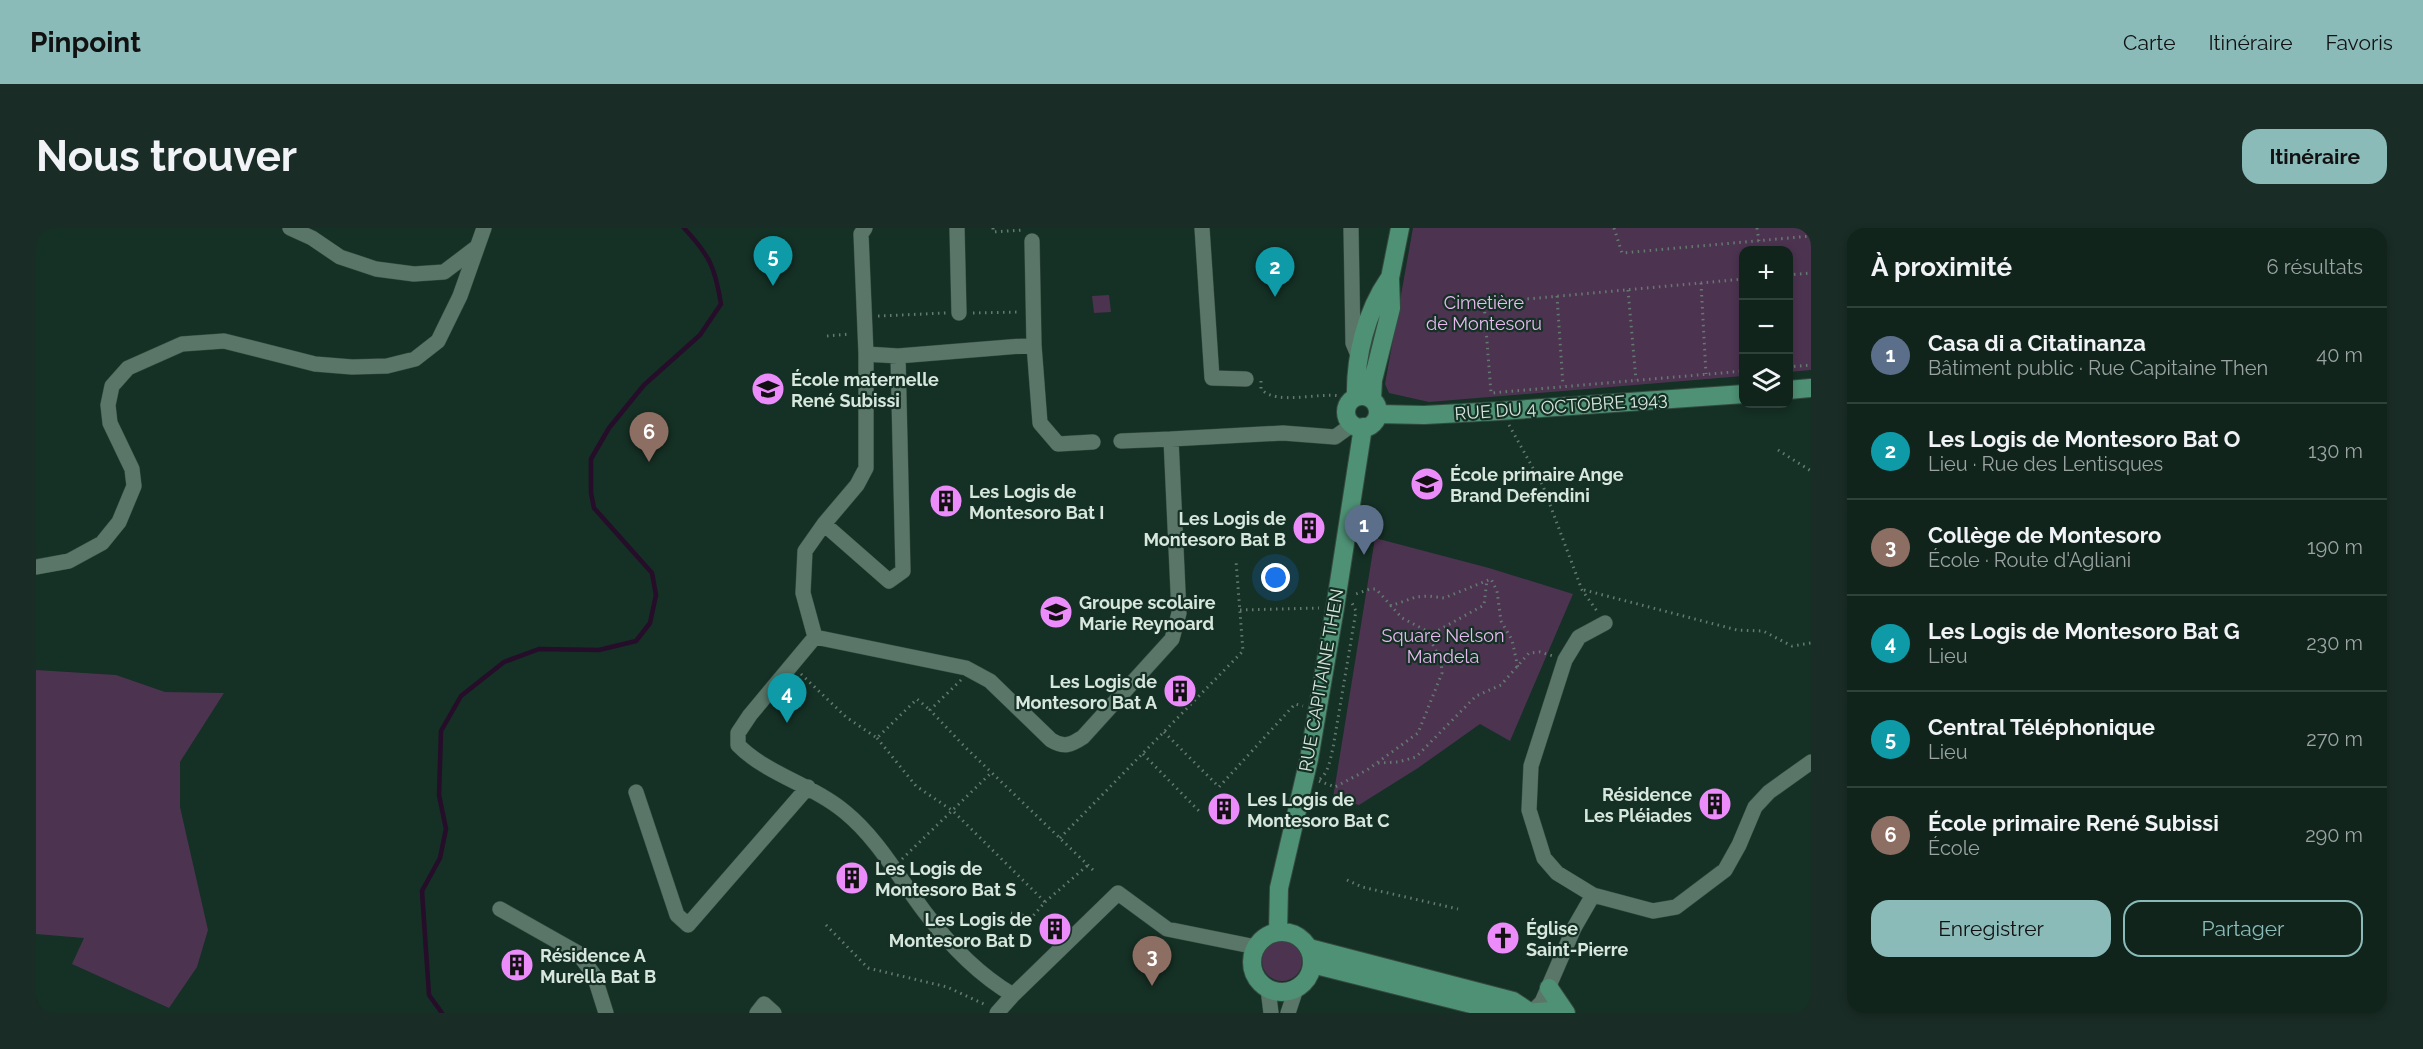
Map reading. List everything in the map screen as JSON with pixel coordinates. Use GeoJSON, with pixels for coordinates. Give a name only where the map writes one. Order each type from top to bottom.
{"type":"FeatureCollection","features":[{"type":"Feature","properties":{"kind":"main road"},"geometry":{"type":"LineString","coordinates":[[1364,402],[1373,380],[1391,308],[1390,278],[1400,228]]}},
{"type":"Feature","properties":{"kind":"main road"},"geometry":{"type":"LineString","coordinates":[[1358,426],[1373,423],[1364,402],[1358,355],[1382,289],[1390,278]]}},
{"type":"Feature","properties":{"kind":"main road"},"geometry":{"type":"LineString","coordinates":[[1793,390],[1811,388]]}},
{"type":"Feature","properties":{"kind":"main road","name":"RUE DU 4 OCTOBRE 1943"},"geometry":{"type":"LineString","coordinates":[[1364,402],[1424,415],[1739,394]]}},
{"type":"Feature","properties":{"kind":"main road","name":"RUE CAPITAINE THEN"},"geometry":{"type":"LineString","coordinates":[[1278,932],[1279,888],[1309,759],[1335,608],[1358,426],[1349,420],[1346,410],[1364,402]]}},
{"type":"Feature","properties":{"kind":"main road"},"geometry":{"type":"LineString","coordinates":[[1278,932],[1296,935],[1310,956],[1310,974],[1304,983],[1296,989],[1282,992],[1268,989],[1255,975],[1252,966],[1256,947],[1262,940],[1278,932]]}},
{"type":"Feature","properties":{"kind":"main road"},"geometry":{"type":"LineString","coordinates":[[1310,956],[1513,1001],[1531,1013]]}},
{"type":"Feature","properties":{"kind":"main road"},"geometry":{"type":"LineString","coordinates":[[1310,956],[1507,1013]]}},
{"type":"Feature","properties":{"kind":"main road"},"geometry":{"type":"LineString","coordinates":[[1549,988],[1566,1013]]}},
{"type":"Feature","properties":{"kind":"main road"},"geometry":{"type":"LineString","coordinates":[[1521,1013],[1552,1011],[1560,1013]]}},
{"type":"Feature","properties":{"kind":"street"},"geometry":{"type":"LineString","coordinates":[[290,228],[312,238],[340,257],[376,269],[414,274],[444,272],[477,247]]}},
{"type":"Feature","properties":{"kind":"street"},"geometry":{"type":"LineString","coordinates":[[36,567],[69,561],[102,543],[119,522],[134,486],[132,469],[110,423],[108,405],[112,386],[128,368],[182,344],[224,341],[315,364],[352,368],[387,366],[416,359],[438,341],[460,296],[484,228]]}},
{"type":"Feature","properties":{"kind":"street"},"geometry":{"type":"LineString","coordinates":[[815,637],[802,593],[805,551],[857,485],[866,468],[866,354],[861,234],[865,228]]}},
{"type":"Feature","properties":{"kind":"street"},"geometry":{"type":"LineString","coordinates":[[957,228],[959,313]]}},
{"type":"Feature","properties":{"kind":"street"},"geometry":{"type":"LineString","coordinates":[[1202,228],[1212,378],[1246,379]]}},
{"type":"Feature","properties":{"kind":"street"},"geometry":{"type":"LineString","coordinates":[[1352,228],[1353,343],[1358,355]]}},
{"type":"Feature","properties":{"kind":"street"},"geometry":{"type":"LineString","coordinates":[[1032,241],[1034,345],[1040,423],[1058,444],[1093,442]]}},
{"type":"Feature","properties":{"kind":"street"},"geometry":{"type":"LineString","coordinates":[[1354,303],[1379,353]]}},
{"type":"Feature","properties":{"kind":"street"},"geometry":{"type":"LineString","coordinates":[[866,354],[898,356],[1034,345]]}},
{"type":"Feature","properties":{"kind":"street"},"geometry":{"type":"LineString","coordinates":[[824,524],[889,580],[903,572],[898,356]]}},
{"type":"Feature","properties":{"kind":"street"},"geometry":{"type":"LineString","coordinates":[[1121,441],[1283,433],[1335,436],[1358,426]]}},
{"type":"Feature","properties":{"kind":"street"},"geometry":{"type":"LineString","coordinates":[[815,637],[966,668],[990,681],[1051,740],[1060,745],[1071,744],[1083,737],[1172,639],[1179,613],[1172,439]]}},
{"type":"Feature","properties":{"kind":"street"},"geometry":{"type":"LineString","coordinates":[[1605,623],[1579,637],[1565,660],[1531,766],[1529,810],[1544,858],[1557,873],[1593,895],[1653,911],[1676,907],[1725,870],[1739,845],[1755,807],[1769,792],[1811,762]]}},
{"type":"Feature","properties":{"kind":"street"},"geometry":{"type":"LineString","coordinates":[[815,637],[750,715],[738,733],[738,744],[749,756],[808,787],[846,812],[894,867],[924,911],[952,944],[999,987],[1013,995]]}},
{"type":"Feature","properties":{"kind":"street"},"geometry":{"type":"LineString","coordinates":[[636,792],[678,915],[688,925],[808,787]]}},
{"type":"Feature","properties":{"kind":"street"},"geometry":{"type":"LineString","coordinates":[[998,1012],[1118,893],[1167,929],[1256,947]]}},
{"type":"Feature","properties":{"kind":"street"},"geometry":{"type":"LineString","coordinates":[[1531,1013],[1542,1002],[1574,928],[1593,895]]}},
{"type":"Feature","properties":{"kind":"street"},"geometry":{"type":"LineString","coordinates":[[500,909],[578,953],[594,975],[606,1013]]}},
{"type":"Feature","properties":{"kind":"street"},"geometry":{"type":"LineString","coordinates":[[1268,989],[1271,1013]]}},
{"type":"Feature","properties":{"kind":"street"},"geometry":{"type":"LineString","coordinates":[[1288,1013],[1296,989]]}},
{"type":"Feature","properties":{"kind":"street"},"geometry":{"type":"LineString","coordinates":[[757,1013],[764,1004],[774,1013]]}},
{"type":"Feature","properties":{"kind":"path"},"geometry":{"type":"LineString","coordinates":[[993,228],[993,232],[1031,229],[1032,241]]}},
{"type":"Feature","properties":{"kind":"path"},"geometry":{"type":"LineString","coordinates":[[1614,228],[1622,252],[1811,236]]}},
{"type":"Feature","properties":{"kind":"path"},"geometry":{"type":"LineString","coordinates":[[1757,228],[1759,240]]}},
{"type":"Feature","properties":{"kind":"path"},"geometry":{"type":"LineString","coordinates":[[1793,275],[1811,273]]}},
{"type":"Feature","properties":{"kind":"path"},"geometry":{"type":"LineString","coordinates":[[1739,279],[1484,303],[1491,393],[1739,371]]}},
{"type":"Feature","properties":{"kind":"path"},"geometry":{"type":"LineString","coordinates":[[1701,283],[1706,374]]}},
{"type":"Feature","properties":{"kind":"path"},"geometry":{"type":"LineString","coordinates":[[1628,290],[1636,380]]}},
{"type":"Feature","properties":{"kind":"path"},"geometry":{"type":"LineString","coordinates":[[1557,296],[1563,386]]}},
{"type":"Feature","properties":{"kind":"path"},"geometry":{"type":"LineString","coordinates":[[827,336],[864,333]]}},
{"type":"Feature","properties":{"kind":"path"},"geometry":{"type":"LineString","coordinates":[[1793,367],[1811,365]]}},
{"type":"Feature","properties":{"kind":"path"},"geometry":{"type":"LineString","coordinates":[[1262,376],[1261,389],[1266,395],[1279,397],[1337,395],[1364,402]]}},
{"type":"Feature","properties":{"kind":"path"},"geometry":{"type":"LineString","coordinates":[[826,384],[866,383]]}},
{"type":"Feature","properties":{"kind":"path"},"geometry":{"type":"LineString","coordinates":[[1500,411],[1543,486],[1582,590],[1605,623]]}},
{"type":"Feature","properties":{"kind":"path"},"geometry":{"type":"LineString","coordinates":[[1778,450],[1811,471]]}},
{"type":"Feature","properties":{"kind":"path"},"geometry":{"type":"LineString","coordinates":[[1060,838],[1244,651],[1236,561]]}},
{"type":"Feature","properties":{"kind":"path"},"geometry":{"type":"LineString","coordinates":[[1390,606],[1416,597],[1444,598],[1491,579],[1497,591],[1501,621],[1512,640],[1518,668]]}},
{"type":"Feature","properties":{"kind":"path"},"geometry":{"type":"LineString","coordinates":[[1428,636],[1484,605],[1487,580]]}},
{"type":"Feature","properties":{"kind":"path"},"geometry":{"type":"LineString","coordinates":[[1317,781],[1335,787],[1376,763],[1418,733],[1442,673],[1441,660],[1425,630],[1402,618],[1376,589],[1350,597]]}},
{"type":"Feature","properties":{"kind":"path"},"geometry":{"type":"LineString","coordinates":[[1582,590],[1737,630],[1763,631],[1791,645],[1811,644]]}},
{"type":"Feature","properties":{"kind":"path"},"geometry":{"type":"LineString","coordinates":[[1240,610],[1335,608]]}},
{"type":"Feature","properties":{"kind":"path"},"geometry":{"type":"LineString","coordinates":[[1376,763],[1398,762],[1416,757],[1476,696],[1501,685],[1529,653],[1540,652],[1565,660]]}},
{"type":"Feature","properties":{"kind":"path"},"geometry":{"type":"LineString","coordinates":[[792,665],[846,717],[878,738],[916,786],[953,811],[1045,902]]}},
{"type":"Feature","properties":{"kind":"path"},"geometry":{"type":"LineString","coordinates":[[930,710],[959,684],[966,668]]}},
{"type":"Feature","properties":{"kind":"path"},"geometry":{"type":"LineString","coordinates":[[878,738],[917,699],[1093,870]]}},
{"type":"Feature","properties":{"kind":"path"},"geometry":{"type":"LineString","coordinates":[[1164,732],[1219,787],[1295,704],[1317,709]]}},
{"type":"Feature","properties":{"kind":"path"},"geometry":{"type":"LineString","coordinates":[[1143,754],[1198,811]]}},
{"type":"Feature","properties":{"kind":"path"},"geometry":{"type":"LineString","coordinates":[[894,867],[991,773]]}},
{"type":"Feature","properties":{"kind":"path"},"geometry":{"type":"LineString","coordinates":[[1011,914],[1032,917],[1045,902],[1088,865]]}},
{"type":"Feature","properties":{"kind":"path"},"geometry":{"type":"LineString","coordinates":[[1347,880],[1362,887],[1458,909]]}},
{"type":"Feature","properties":{"kind":"path"},"geometry":{"type":"LineString","coordinates":[[826,925],[868,968],[947,987],[998,1012]]}},
{"type":"Feature","properties":{"kind":"green space","name":"Cimetière de Montesoru"},"geometry":{"type":"Polygon","coordinates":[[[1413,228],[1811,228],[1811,370],[1793,372],[1793,246],[1739,246],[1739,376],[1429,402],[1389,393],[1385,384],[1413,228]]]}},
{"type":"Feature","properties":{"kind":"green space"},"geometry":{"type":"Polygon","coordinates":[[[1109,295],[1111,312],[1094,313],[1092,296],[1109,295]]]}},
{"type":"Feature","properties":{"kind":"green space","name":"Square Nelson Mandela"},"geometry":{"type":"Polygon","coordinates":[[[1375,538],[1489,568],[1573,594],[1510,741],[1480,724],[1418,768],[1359,805],[1333,798],[1375,538]]]}},
{"type":"Feature","properties":{"kind":"green space"},"geometry":{"type":"Polygon","coordinates":[[[36,670],[116,675],[165,692],[224,693],[180,762],[180,807],[208,930],[197,967],[169,1008],[72,964],[84,938],[36,934],[36,670]]]}},
{"type":"Feature","properties":{"kind":"green space"},"geometry":{"type":"Polygon","coordinates":[[[1282,941],[1290,942],[1296,947],[1301,953],[1301,969],[1296,975],[1290,980],[1282,981],[1274,980],[1268,975],[1263,969],[1262,961],[1263,953],[1268,947],[1274,942],[1282,941]]]}},
{"type":"Feature","properties":{"kind":"waterway"},"geometry":{"type":"LineString","coordinates":[[442,1013],[429,995],[422,891],[440,858],[446,829],[439,795],[441,731],[461,696],[504,662],[539,649],[599,650],[636,641],[650,623],[656,595],[652,573],[594,508],[591,493],[591,459],[609,428],[644,385],[700,335],[721,304],[714,271],[700,246],[684,228]]}},
{"type":"Feature","properties":{"kind":"place","name":"Central Téléphonique"},"geometry":{"type":"Point","coordinates":[773,286]}},
{"type":"Feature","properties":{"kind":"place","name":"Les Logis de Montesoro Bat O"},"geometry":{"type":"Point","coordinates":[1275,297]}},
{"type":"Feature","properties":{"kind":"place","name":"École maternelle René Subissi"},"geometry":{"type":"Point","coordinates":[768,389]}},
{"type":"Feature","properties":{"kind":"place","name":"École primaire René Subissi"},"geometry":{"type":"Point","coordinates":[649,462]}},
{"type":"Feature","properties":{"kind":"place","name":"École primaire Ange Brand Defendini"},"geometry":{"type":"Point","coordinates":[1427,484]}},
{"type":"Feature","properties":{"kind":"place","name":"Les Logis de Montesoro Bat I"},"geometry":{"type":"Point","coordinates":[946,501]}},
{"type":"Feature","properties":{"kind":"place","name":"Les Logis de Montesoro Bat B"},"geometry":{"type":"Point","coordinates":[1309,528]}},
{"type":"Feature","properties":{"kind":"place","name":"Casa di a Citatinanza"},"geometry":{"type":"Point","coordinates":[1364,555]}},
{"type":"Feature","properties":{"kind":"place","name":"Groupe scolaire Marie Reynoard"},"geometry":{"type":"Point","coordinates":[1056,612]}},
{"type":"Feature","properties":{"kind":"place","name":"Les Logis de Montesoro Bat A"},"geometry":{"type":"Point","coordinates":[1180,691]}},
{"type":"Feature","properties":{"kind":"place","name":"Les Logis de Montesoro Bat G"},"geometry":{"type":"Point","coordinates":[787,723]}},
{"type":"Feature","properties":{"kind":"place","name":"Résidence Les Pléiades"},"geometry":{"type":"Point","coordinates":[1715,804]}},
{"type":"Feature","properties":{"kind":"place","name":"Les Logis de Montesoro Bat C"},"geometry":{"type":"Point","coordinates":[1224,809]}},
{"type":"Feature","properties":{"kind":"place","name":"Les Logis de Montesoro Bat S"},"geometry":{"type":"Point","coordinates":[852,878]}},
{"type":"Feature","properties":{"kind":"place","name":"Les Logis de Montesoro Bat D"},"geometry":{"type":"Point","coordinates":[1055,929]}},
{"type":"Feature","properties":{"kind":"place","name":"Église Saint-Pierre"},"geometry":{"type":"Point","coordinates":[1503,938]}},
{"type":"Feature","properties":{"kind":"place","name":"Résidence A Murella Bat B"},"geometry":{"type":"Point","coordinates":[517,965]}},
{"type":"Feature","properties":{"kind":"place","name":"Collège de Montesoro"},"geometry":{"type":"Point","coordinates":[1152,986]}}]}
